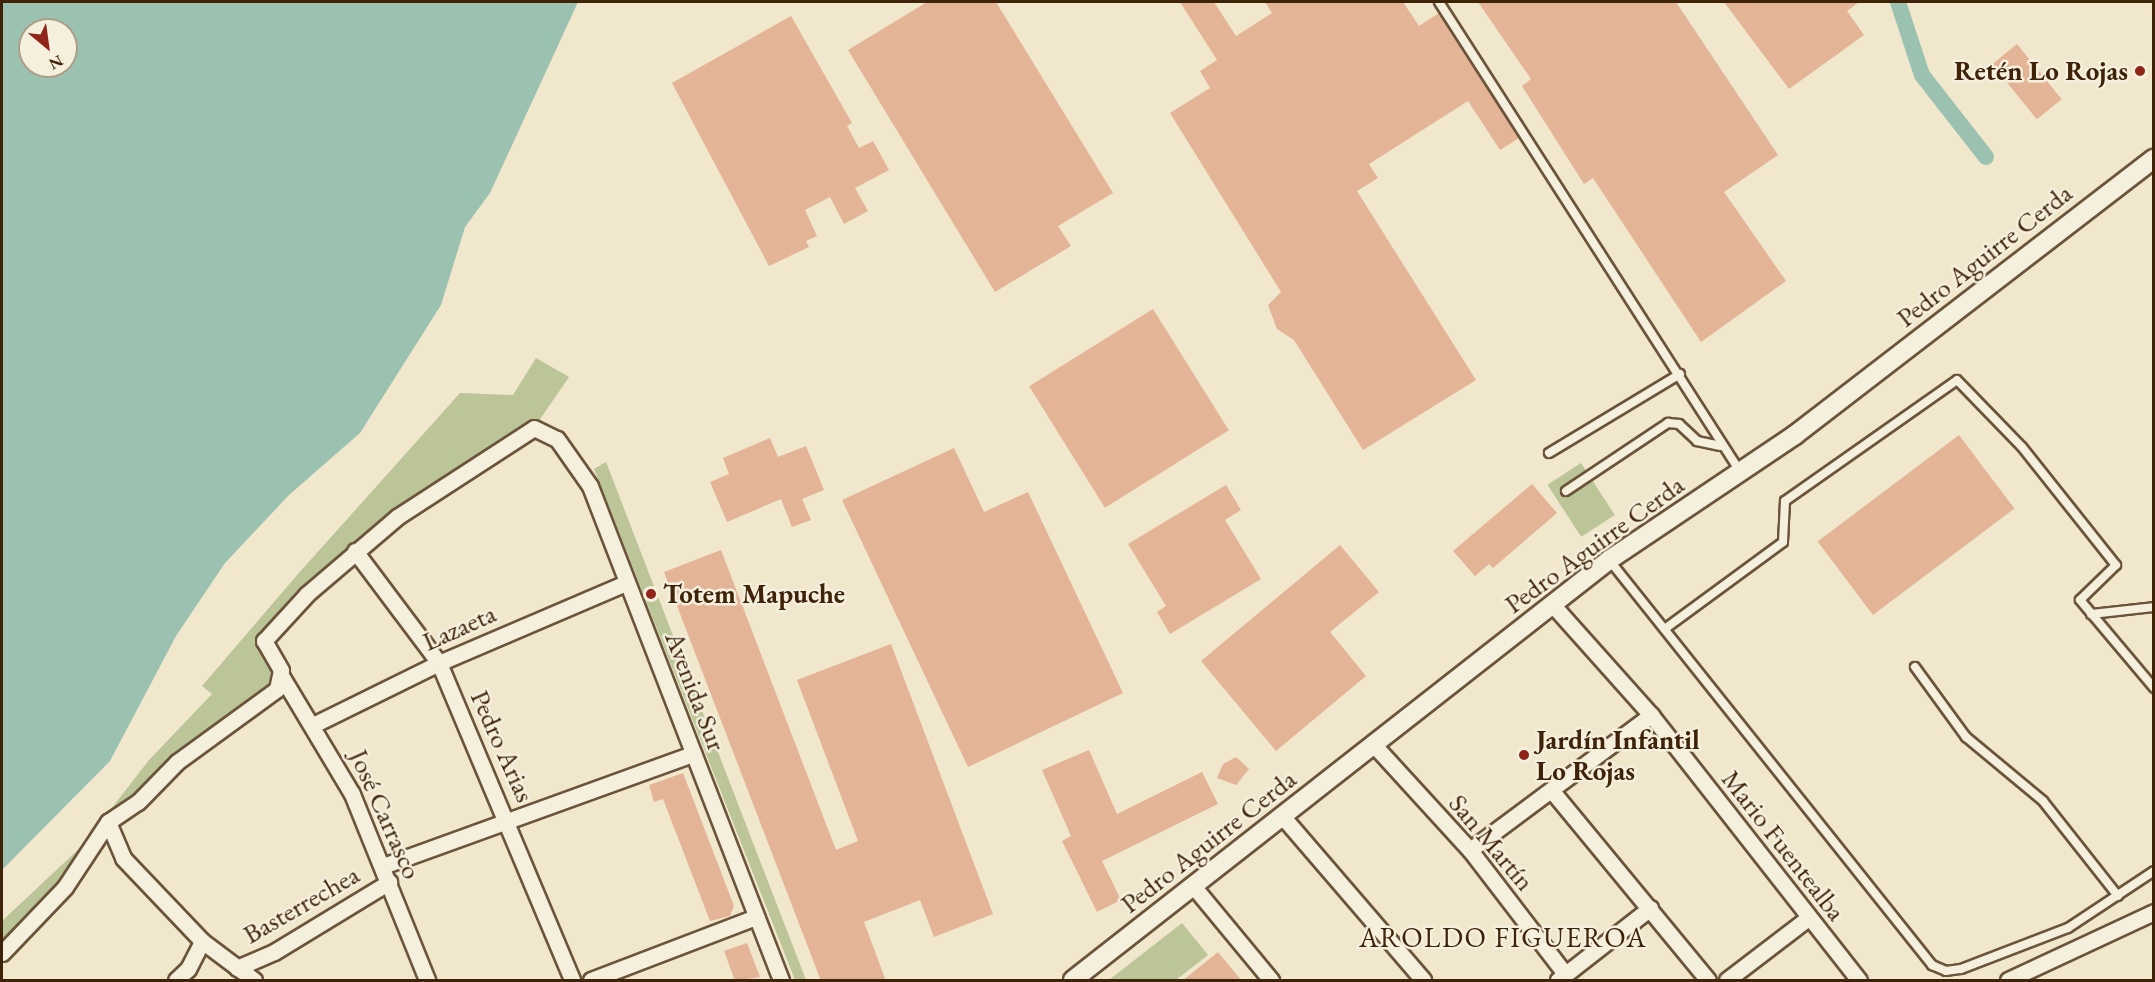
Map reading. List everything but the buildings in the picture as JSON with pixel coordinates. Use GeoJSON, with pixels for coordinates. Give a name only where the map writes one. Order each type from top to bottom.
{"type":"FeatureCollection","features":[{"type":"Feature","properties":{"kind":"street","name":"Pedro Aguirre Cerda"},"geometry":{"type":"LineString","coordinates":[[1073,981],[1609,560],[1742,474],[2154,159]]}},
{"type":"Feature","properties":{"kind":"street","name":"Avenida Sur"},"geometry":{"type":"LineString","coordinates":[[355,551],[518,434],[546,431],[584,475],[781,981]]}},
{"type":"Feature","properties":{"kind":"street","name":"Pedro Arias"},"geometry":{"type":"LineString","coordinates":[[355,551],[439,663],[508,822],[572,981]]}},
{"type":"Feature","properties":{"kind":"street","name":"José Carrasco"},"geometry":{"type":"LineString","coordinates":[[355,551],[264,641],[282,677],[315,724],[383,866],[427,981]]}},
{"type":"Feature","properties":{"kind":"street","name":"Lazaeta"},"geometry":{"type":"LineString","coordinates":[[315,724],[439,663],[626,583]]}},
{"type":"Feature","properties":{"kind":"street","name":"Mario Fuentealba"},"geometry":{"type":"LineString","coordinates":[[1552,604],[1651,715],[1859,981]]}},
{"type":"Feature","properties":{"kind":"street"},"geometry":{"type":"LineString","coordinates":[[2,953],[78,871],[108,822],[138,802],[177,762],[277,689],[282,677]]}},
{"type":"Feature","properties":{"kind":"street"},"geometry":{"type":"LineString","coordinates":[[1470,850],[1651,715]]}},
{"type":"Feature","properties":{"kind":"street","name":"San Martín"},"geometry":{"type":"LineString","coordinates":[[1374,746],[1470,850],[1562,978]]}},
{"type":"Feature","properties":{"kind":"street","name":"Basterrechea"},"geometry":{"type":"LineString","coordinates":[[383,866],[693,754]]}},
{"type":"Feature","properties":{"kind":"street"},"geometry":{"type":"LineString","coordinates":[[1552,791],[1708,981]]}},
{"type":"Feature","properties":{"kind":"street"},"geometry":{"type":"LineString","coordinates":[[1283,817],[1423,981]]}},
{"type":"Feature","properties":{"kind":"street"},"geometry":{"type":"LineString","coordinates":[[108,822],[123,858],[202,941],[254,981]]}},
{"type":"Feature","properties":{"kind":"street","name":"Basterrechea"},"geometry":{"type":"LineString","coordinates":[[237,968],[274,952],[389,882]]}},
{"type":"Feature","properties":{"kind":"street"},"geometry":{"type":"LineString","coordinates":[[1194,887],[1271,981]]}},
{"type":"Feature","properties":{"kind":"street"},"geometry":{"type":"LineString","coordinates":[[1562,978],[1650,908]]}},
{"type":"Feature","properties":{"kind":"street"},"geometry":{"type":"LineString","coordinates":[[2008,981],[2154,912]]}},
{"type":"Feature","properties":{"kind":"street"},"geometry":{"type":"LineString","coordinates":[[591,981],[756,916]]}},
{"type":"Feature","properties":{"kind":"street"},"geometry":{"type":"LineString","coordinates":[[1727,981],[1809,918]]}},
{"type":"Feature","properties":{"kind":"street"},"geometry":{"type":"LineString","coordinates":[[176,981],[188,969],[202,941]]}},
{"type":"Feature","properties":{"kind":"lane"},"geometry":{"type":"LineString","coordinates":[[1439,2],[1714,427],[1720,446],[1742,474]]}},
{"type":"Feature","properties":{"kind":"lane"},"geometry":{"type":"LineString","coordinates":[[1549,453],[1680,374]]}},
{"type":"Feature","properties":{"kind":"lane"},"geometry":{"type":"LineString","coordinates":[[1666,628],[1783,542],[1785,501],[1957,381],[2022,447],[2116,565],[2080,600],[2154,688]]}},
{"type":"Feature","properties":{"kind":"lane"},"geometry":{"type":"LineString","coordinates":[[1566,491],[1668,423],[1679,424],[1697,441],[1720,446]]}},
{"type":"Feature","properties":{"kind":"lane"},"geometry":{"type":"LineString","coordinates":[[1609,560],[1666,628],[1932,965],[1946,971],[1961,969],[2068,928],[2154,871]]}},
{"type":"Feature","properties":{"kind":"lane"},"geometry":{"type":"LineString","coordinates":[[2091,614],[2154,607]]}},
{"type":"Feature","properties":{"kind":"lane"},"geometry":{"type":"LineString","coordinates":[[1915,667],[1966,737],[2043,801],[2118,896]]}},
{"type":"Feature","properties":{"kind":"shaded area"},"geometry":{"type":"Polygon","coordinates":[[[2,2],[578,2],[490,193],[465,227],[441,305],[360,433],[289,495],[225,563],[176,636],[110,761],[2,870],[2,2]]]}},
{"type":"Feature","properties":{"kind":"shaded area"},"geometry":{"type":"Polygon","coordinates":[[[536,358],[569,377],[534,428],[397,517],[267,636],[282,677],[108,822],[2,959],[2,921],[83,845],[149,760],[212,694],[202,686],[298,574],[460,393],[513,395],[536,358]]]}},
{"type":"Feature","properties":{"kind":"shaded area"},"geometry":{"type":"Polygon","coordinates":[[[606,462],[806,980],[795,980],[594,469],[606,462]]]}},
{"type":"Feature","properties":{"kind":"shaded area"},"geometry":{"type":"Polygon","coordinates":[[[1581,463],[1615,515],[1581,537],[1547,485],[1581,463]]]}},
{"type":"Feature","properties":{"kind":"shaded area"},"geometry":{"type":"Polygon","coordinates":[[[1182,923],[1208,955],[1176,980],[1109,980],[1182,923]]]}},
{"type":"Feature","properties":{"kind":"waterway"},"geometry":{"type":"LineString","coordinates":[[1898,2],[1922,75],[1986,157]]}},
{"type":"Feature","properties":{"kind":"place","name":"Retén Lo Rojas"},"geometry":{"type":"Point","coordinates":[2140,71]}},
{"type":"Feature","properties":{"kind":"place","name":"Totem Mapuche"},"geometry":{"type":"Point","coordinates":[651,594]}},
{"type":"Feature","properties":{"kind":"place","name":"Jardín Infantil Lo Rojas"},"geometry":{"type":"Point","coordinates":[1524,755]}},
{"type":"Feature","properties":{"kind":"district","name":"AROLDO FIGUEROA"},"geometry":{"type":"Point","coordinates":[1503,937]}}]}
